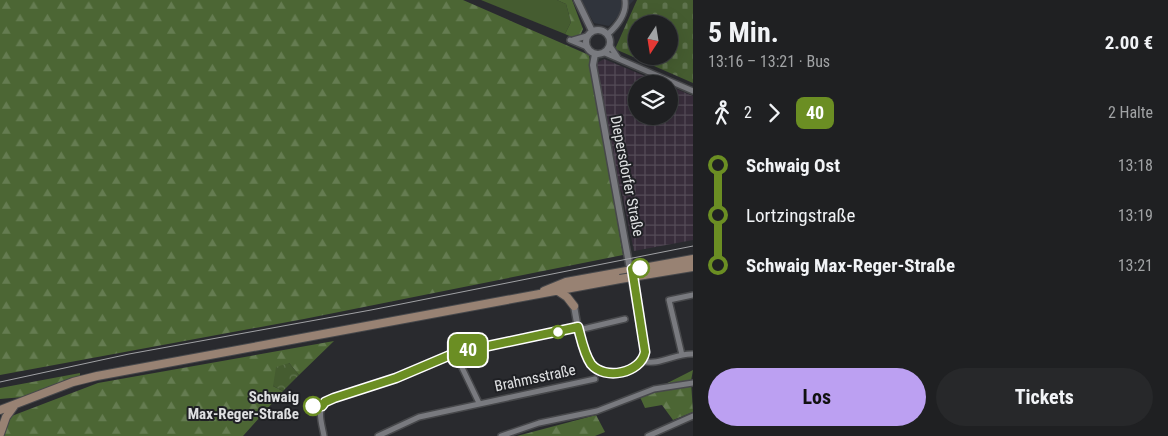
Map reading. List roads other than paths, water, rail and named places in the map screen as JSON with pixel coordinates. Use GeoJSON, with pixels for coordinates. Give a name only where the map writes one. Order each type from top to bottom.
{"type":"FeatureCollection","features":[{"type":"Feature","properties":{"kind":"main road"},"geometry":{"type":"LineString","coordinates":[[528,297],[566,282],[693,259]]}},
{"type":"Feature","properties":{"kind":"main road"},"geometry":{"type":"LineString","coordinates":[[0,410],[73,382],[97,376],[693,267]]}},
{"type":"Feature","properties":{"kind":"main road"},"geometry":{"type":"LineString","coordinates":[[574,306],[579,287]]}},
{"type":"Feature","properties":{"kind":"main road"},"geometry":{"type":"LineString","coordinates":[[558,292],[567,297],[574,306]]}},
{"type":"Feature","properties":{"kind":"main road"},"geometry":{"type":"LineString","coordinates":[[0,404],[31,399]]}},
{"type":"Feature","properties":{"kind":"main road"},"geometry":{"type":"LineString","coordinates":[[0,434],[6,417],[14,406]]}},
{"type":"Feature","properties":{"kind":"street"},"geometry":{"type":"LineString","coordinates":[[577,0],[590,34],[587,47]]}},
{"type":"Feature","properties":{"kind":"street"},"geometry":{"type":"LineString","coordinates":[[608,34],[620,22],[625,10],[625,0]]}},
{"type":"Feature","properties":{"kind":"street"},"geometry":{"type":"LineString","coordinates":[[608,34],[601,30],[570,40],[587,47],[595,54],[605,53],[693,92]]}},
{"type":"Feature","properties":{"kind":"street"},"geometry":{"type":"LineString","coordinates":[[608,34],[610,46],[618,59]]}},
{"type":"Feature","properties":{"kind":"street"},"geometry":{"type":"LineString","coordinates":[[605,53],[610,46]]}},
{"type":"Feature","properties":{"kind":"street","name":"Diepersdorfer Straße"},"geometry":{"type":"LineString","coordinates":[[595,54],[593,65],[632,269],[645,352],[642,361]]}},
{"type":"Feature","properties":{"kind":"street"},"geometry":{"type":"LineString","coordinates":[[682,355],[670,299],[693,294]]}},
{"type":"Feature","properties":{"kind":"street"},"geometry":{"type":"LineString","coordinates":[[574,306],[578,329],[588,360],[602,371],[613,373],[631,369],[642,361],[654,363],[693,354]]}},
{"type":"Feature","properties":{"kind":"street"},"geometry":{"type":"LineString","coordinates":[[324,436],[320,413],[325,402],[396,378],[455,353],[625,318]]}},
{"type":"Feature","properties":{"kind":"street","name":"Brahmsstraße"},"geometry":{"type":"LineString","coordinates":[[455,353],[479,403]]}},
{"type":"Feature","properties":{"kind":"street","name":"Brahmsstraße"},"geometry":{"type":"LineString","coordinates":[[378,436],[419,417],[595,379]]}},
{"type":"Feature","properties":{"kind":"street"},"geometry":{"type":"LineString","coordinates":[[501,436],[540,423],[597,411],[654,389],[693,383]]}},
{"type":"Feature","properties":{"kind":"street"},"geometry":{"type":"LineString","coordinates":[[648,436],[693,416]]}},
{"type":"Feature","properties":{"kind":"railway"},"geometry":{"type":"LineString","coordinates":[[0,382],[129,354],[371,310],[693,246]]}},
{"type":"Feature","properties":{"kind":"place","name":"Schwaig Max-Reger-Straße"},"geometry":{"type":"Point","coordinates":[313,406]}}]}
